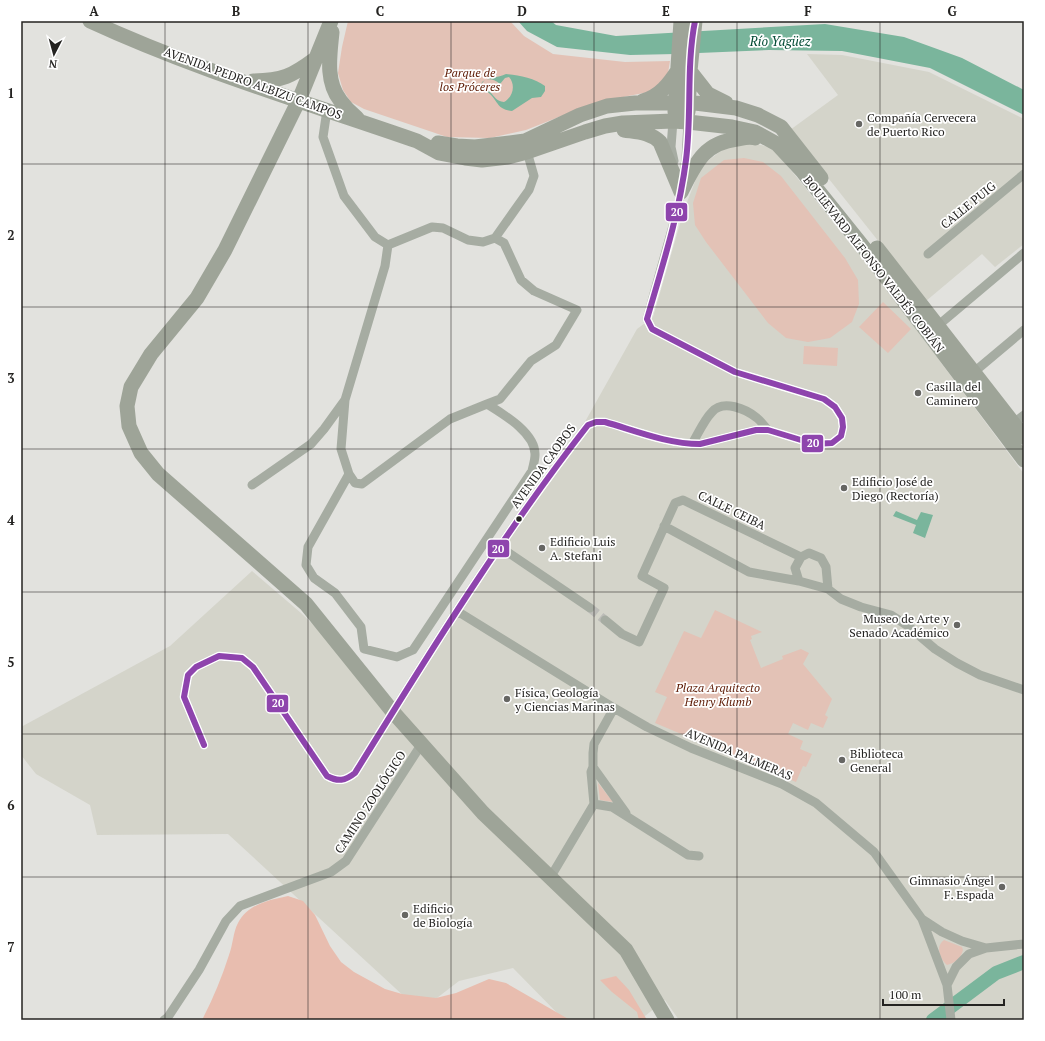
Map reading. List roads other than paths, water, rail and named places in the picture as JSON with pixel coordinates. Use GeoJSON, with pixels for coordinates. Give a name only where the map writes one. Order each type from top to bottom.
{"type":"FeatureCollection","features":[{"type":"Feature","properties":{"kind":"main road","name":"AVENIDA PEDRO ALBIZU CAMPOS"},"geometry":{"type":"LineString","coordinates":[[90,21],[239,81],[417,141],[439,153],[471,159],[482,160],[508,157],[580,115],[607,106],[634,103],[682,103]]}},
{"type":"Feature","properties":{"kind":"main road"},"geometry":{"type":"LineString","coordinates":[[332,21],[299,100],[225,250],[197,298],[151,354],[131,387],[127,406],[130,426],[141,453],[158,474],[306,604],[393,712],[483,813],[626,950],[667,1020]]}},
{"type":"Feature","properties":{"kind":"main road"},"geometry":{"type":"LineString","coordinates":[[332,21],[329,60],[331,80],[339,99],[359,121]]}},
{"type":"Feature","properties":{"kind":"main road"},"geometry":{"type":"LineString","coordinates":[[680,121],[688,23]]}},
{"type":"Feature","properties":{"kind":"main road"},"geometry":{"type":"LineString","coordinates":[[239,81],[270,81],[284,78],[298,72],[316,58]]}},
{"type":"Feature","properties":{"kind":"main road"},"geometry":{"type":"LineString","coordinates":[[634,103],[649,100],[662,92],[684,70]]}},
{"type":"Feature","properties":{"kind":"main road"},"geometry":{"type":"LineString","coordinates":[[684,70],[708,94],[736,108]]}},
{"type":"Feature","properties":{"kind":"main road","name":"BOULEVARD ALFONSO VALDÉS COBIÁN"},"geometry":{"type":"LineString","coordinates":[[682,103],[736,108],[758,115],[781,127],[933,329],[974,372],[1013,424],[1024,460]]}},
{"type":"Feature","properties":{"kind":"main road","name":"AVENIDA PEDRO ALBIZU CAMPOS"},"geometry":{"type":"LineString","coordinates":[[526,147],[605,126],[623,123],[680,121]]}},
{"type":"Feature","properties":{"kind":"main road","name":"BOULEVARD ALFONSO VALDÉS COBIÁN"},"geometry":{"type":"LineString","coordinates":[[680,121],[732,127],[755,132],[777,144],[803,172],[864,248],[1024,437]]}},
{"type":"Feature","properties":{"kind":"main road"},"geometry":{"type":"LineString","coordinates":[[605,126],[643,132],[656,138],[660,142],[681,192]]}},
{"type":"Feature","properties":{"kind":"main road"},"geometry":{"type":"LineString","coordinates":[[681,192],[697,162],[710,148],[730,140],[751,137],[777,144]]}},
{"type":"Feature","properties":{"kind":"street"},"geometry":{"type":"LineString","coordinates":[[327,110],[323,137],[344,196],[375,237],[388,244],[432,227],[443,228],[468,240],[483,242],[496,238],[529,190],[534,176],[526,147]]}},
{"type":"Feature","properties":{"kind":"street","name":"AVENIDA CAOBOS"},"geometry":{"type":"LineString","coordinates":[[204,745],[184,697],[188,675],[196,666],[219,656],[242,658],[253,667],[298,730],[327,776],[335,780],[343,781],[350,778],[355,773],[457,611],[500,547],[556,467],[588,425],[596,422],[605,422],[677,442],[692,444],[700,444],[756,430],[768,430],[814,444],[832,443],[841,436],[843,427],[842,418],[835,407],[824,399],[736,372],[652,329],[647,320],[678,208],[681,192],[686,159],[680,121]]}},
{"type":"Feature","properties":{"kind":"street","name":"AVENIDA CAOBOS"},"geometry":{"type":"LineString","coordinates":[[680,121],[671,147],[681,192]]}},
{"type":"Feature","properties":{"kind":"street","name":"CALLE PUIG"},"geometry":{"type":"LineString","coordinates":[[928,254],[1024,174]]}},
{"type":"Feature","properties":{"kind":"street"},"geometry":{"type":"LineString","coordinates":[[388,244],[385,266],[345,400],[341,449],[349,474],[355,483],[362,484],[450,419],[500,399],[531,361],[556,345],[577,310],[534,291],[521,280],[504,243],[496,238]]}},
{"type":"Feature","properties":{"kind":"street"},"geometry":{"type":"LineString","coordinates":[[933,329],[1024,253]]}},
{"type":"Feature","properties":{"kind":"street"},"geometry":{"type":"LineString","coordinates":[[974,372],[1024,330]]}},
{"type":"Feature","properties":{"kind":"street"},"geometry":{"type":"LineString","coordinates":[[252,485],[311,444],[345,400]]}},
{"type":"Feature","properties":{"kind":"street"},"geometry":{"type":"LineString","coordinates":[[349,474],[308,547],[306,565],[314,578],[335,593],[361,627],[364,648],[397,657],[413,650],[532,471],[535,454],[530,438],[509,418],[487,404]]}},
{"type":"Feature","properties":{"kind":"street"},"geometry":{"type":"LineString","coordinates":[[692,444],[712,411],[722,406],[732,406],[745,410],[758,419],[768,430]]}},
{"type":"Feature","properties":{"kind":"street","name":"CALLE CEIBA"},"geometry":{"type":"LineString","coordinates":[[605,620],[622,634],[639,642],[664,588],[642,576],[675,503],[683,500],[801,557]]}},
{"type":"Feature","properties":{"kind":"street"},"geometry":{"type":"LineString","coordinates":[[664,526],[749,572],[799,581],[828,589],[841,599],[861,607],[891,615],[908,626],[935,649],[957,664],[980,675],[1024,690]]}},
{"type":"Feature","properties":{"kind":"street"},"geometry":{"type":"LineString","coordinates":[[500,547],[590,608]]}},
{"type":"Feature","properties":{"kind":"street"},"geometry":{"type":"LineString","coordinates":[[799,581],[795,568],[801,557],[809,553],[821,558],[826,567],[828,589]]}},
{"type":"Feature","properties":{"kind":"street","name":"AVENIDA PALMERAS"},"geometry":{"type":"LineString","coordinates":[[457,611],[647,727],[691,748],[782,784],[816,802],[874,852],[922,919],[942,932],[962,941],[986,948]]}},
{"type":"Feature","properties":{"kind":"street"},"geometry":{"type":"LineString","coordinates":[[550,878],[594,804],[591,772],[593,767],[594,744],[614,708]]}},
{"type":"Feature","properties":{"kind":"street","name":"CAMINO ZOOLÓGICO"},"geometry":{"type":"LineString","coordinates":[[164,1020],[168,1017],[199,970],[226,921],[240,906],[331,872],[346,861],[422,745]]}},
{"type":"Feature","properties":{"kind":"street"},"geometry":{"type":"LineString","coordinates":[[593,767],[629,817]]}},
{"type":"Feature","properties":{"kind":"street"},"geometry":{"type":"LineString","coordinates":[[594,804],[612,807],[688,855],[699,856]]}},
{"type":"Feature","properties":{"kind":"street"},"geometry":{"type":"LineString","coordinates":[[922,919],[947,985],[951,1020]]}},
{"type":"Feature","properties":{"kind":"street","name":"AVENIDA PALMERAS"},"geometry":{"type":"LineString","coordinates":[[947,985],[956,967],[969,954],[986,948],[1024,944]]}},
{"type":"Feature","properties":{"kind":"water","name":"Río Yagüez"},"geometry":{"type":"Polygon","coordinates":[[[518,21],[551,21],[556,25],[616,36],[825,24],[904,37],[962,58],[1024,90],[1024,115],[930,68],[842,51],[769,50],[630,55],[557,47],[527,31],[518,21]]]}},
{"type":"Feature","properties":{"kind":"water"},"geometry":{"type":"Polygon","coordinates":[[[511,74],[531,79],[545,86],[545,91],[541,97],[532,98],[512,111],[504,109],[490,94],[483,89],[481,86],[482,82],[484,80],[511,74]],[[509,77],[505,78],[500,84],[489,79],[482,83],[481,86],[490,92],[497,100],[504,102],[510,97],[513,87],[509,77]]]}},
{"type":"Feature","properties":{"kind":"water"},"geometry":{"type":"Polygon","coordinates":[[[896,511],[917,520],[921,512],[933,515],[925,538],[913,533],[916,525],[893,516],[896,511]]]}},
{"type":"Feature","properties":{"kind":"waterway"},"geometry":{"type":"LineString","coordinates":[[933,1020],[996,973],[1024,962]]}},
{"type":"Feature","properties":{"kind":"tunnel"},"geometry":{"type":"LineString","coordinates":[[590,608],[605,620]]}},
{"type":"Feature","properties":{"kind":"place","name":"Compañía Cervecera de Puerto Rico"},"geometry":{"type":"Point","coordinates":[859,124]}},
{"type":"Feature","properties":{"kind":"place","name":"Casilla del Caminero"},"geometry":{"type":"Point","coordinates":[918,393]}},
{"type":"Feature","properties":{"kind":"place","name":"Edificio José de Diego (Rectoría)"},"geometry":{"type":"Point","coordinates":[844,488]}},
{"type":"Feature","properties":{"kind":"place","name":"Edificio Luis A. Stefani"},"geometry":{"type":"Point","coordinates":[542,548]}},
{"type":"Feature","properties":{"kind":"place","name":"Museo de Arte y Senado Académico"},"geometry":{"type":"Point","coordinates":[957,625]}},
{"type":"Feature","properties":{"kind":"place","name":"Física, Geología y Ciencias Marinas"},"geometry":{"type":"Point","coordinates":[507,699]}},
{"type":"Feature","properties":{"kind":"place","name":"Biblioteca General"},"geometry":{"type":"Point","coordinates":[842,760]}},
{"type":"Feature","properties":{"kind":"place","name":"Gimnasio Ángel F. Espada"},"geometry":{"type":"Point","coordinates":[1002,887]}},
{"type":"Feature","properties":{"kind":"place","name":"Edificio de Biología"},"geometry":{"type":"Point","coordinates":[405,915]}},
{"type":"Feature","properties":{"kind":"park label","name":"Parque de los Próceres"},"geometry":{"type":"Point","coordinates":[470,79]}},
{"type":"Feature","properties":{"kind":"park label","name":"Plaza Arquitecto Henry Klumb"},"geometry":{"type":"Point","coordinates":[718,694]}}]}
